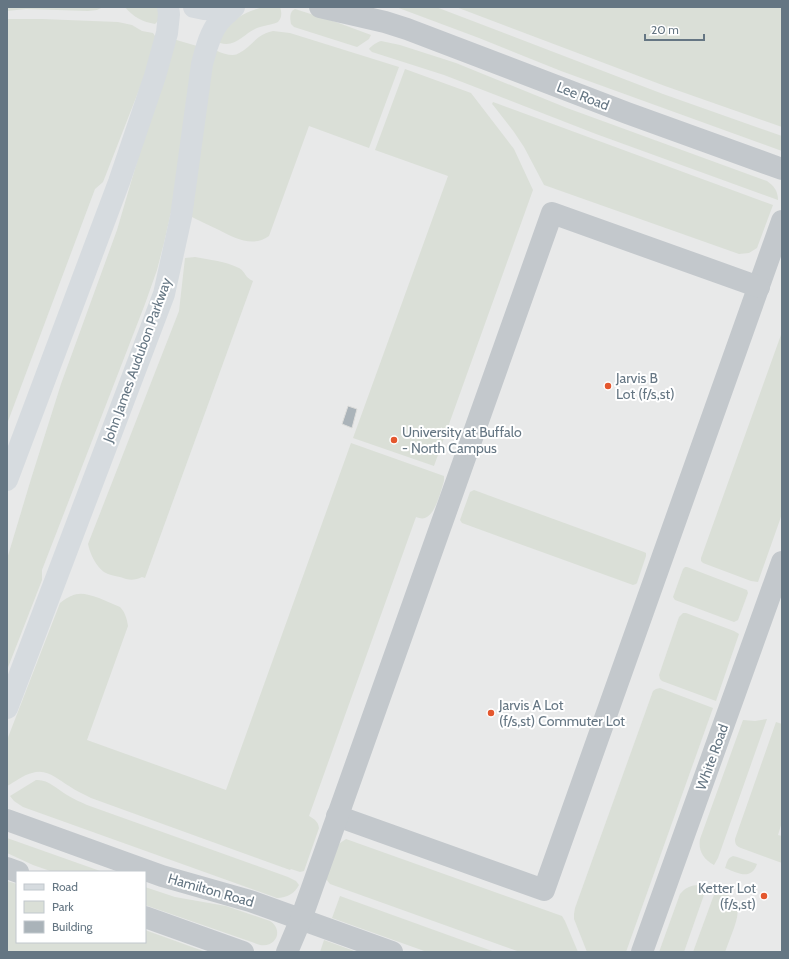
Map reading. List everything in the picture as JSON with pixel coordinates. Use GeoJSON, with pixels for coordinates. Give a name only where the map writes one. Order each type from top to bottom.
{"type":"FeatureCollection","features":[{"type":"Feature","properties":{"kind":"main road"},"geometry":{"type":"LineString","coordinates":[[7,480],[120,182],[155,76],[165,40],[168,27],[168,7]]}},
{"type":"Feature","properties":{"kind":"main road"},"geometry":{"type":"LineString","coordinates":[[194,7],[205,10],[214,10],[227,7]]}},
{"type":"Feature","properties":{"kind":"main road","name":"John James Audubon Parkway"},"geometry":{"type":"LineString","coordinates":[[7,708],[164,294],[181,217],[202,64],[211,34],[218,22],[234,7]]}},
{"type":"Feature","properties":{"kind":"street","name":"Lee Road"},"geometry":{"type":"LineString","coordinates":[[320,7],[385,22],[407,29],[627,113],[782,169]]}},
{"type":"Feature","properties":{"kind":"street","name":"Lee Road"},"geometry":{"type":"LineString","coordinates":[[355,7],[385,22]]}},
{"type":"Feature","properties":{"kind":"street"},"geometry":{"type":"LineString","coordinates":[[287,952],[301,919],[552,213],[759,286]]}},
{"type":"Feature","properties":{"kind":"street"},"geometry":{"type":"LineString","coordinates":[[337,816],[544,890],[782,221]]}},
{"type":"Feature","properties":{"kind":"street","name":"White Road"},"geometry":{"type":"LineString","coordinates":[[642,952],[782,562]]}},
{"type":"Feature","properties":{"kind":"street","name":"Hamilton Road"},"geometry":{"type":"LineString","coordinates":[[7,820],[162,876],[250,901],[392,952]]}},
{"type":"Feature","properties":{"kind":"street"},"geometry":{"type":"LineString","coordinates":[[146,917],[243,952]]}},
{"type":"Feature","properties":{"kind":"shaded area","name":"University at Buffalo - North Campus"},"geometry":{"type":"Polygon","coordinates":[[[7,7],[782,7],[782,952],[7,952],[7,7]]]}},
{"type":"Feature","properties":{"kind":"green space"},"geometry":{"type":"Polygon","coordinates":[[[7,7],[103,7],[97,10],[88,11],[26,9],[7,11],[7,7]]]}},
{"type":"Feature","properties":{"kind":"green space"},"geometry":{"type":"Polygon","coordinates":[[[125,7],[158,7],[159,20],[155,24],[146,22],[131,14],[125,7]]]}},
{"type":"Feature","properties":{"kind":"green space"},"geometry":{"type":"Polygon","coordinates":[[[263,7],[280,7],[281,15],[278,22],[252,30],[235,42],[226,44],[220,43],[221,36],[234,21],[247,13],[263,7]]]}},
{"type":"Feature","properties":{"kind":"green space"},"geometry":{"type":"Polygon","coordinates":[[[396,7],[436,7],[663,94],[782,136],[782,151],[561,71],[396,7]]]}},
{"type":"Feature","properties":{"kind":"green space"},"geometry":{"type":"Polygon","coordinates":[[[456,7],[782,7],[782,127],[665,86],[456,7]]]}},
{"type":"Feature","properties":{"kind":"green space"},"geometry":{"type":"Polygon","coordinates":[[[295,9],[371,35],[369,39],[357,47],[294,27],[291,24],[290,17],[291,13],[295,9]]]}},
{"type":"Feature","properties":{"kind":"green space"},"geometry":{"type":"Polygon","coordinates":[[[7,19],[118,22],[132,25],[142,31],[153,33],[157,39],[153,54],[103,182],[95,189],[7,424],[7,19]]]}},
{"type":"Feature","properties":{"kind":"green space"},"geometry":{"type":"Polygon","coordinates":[[[273,31],[290,33],[399,67],[369,148],[309,126],[269,236],[263,240],[250,241],[237,239],[190,216],[211,55],[217,51],[229,55],[237,54],[261,36],[273,31]]]}},
{"type":"Feature","properties":{"kind":"green space"},"geometry":{"type":"Polygon","coordinates":[[[173,39],[197,46],[174,199],[157,270],[42,570],[42,580],[7,670],[7,559],[61,384],[117,230],[173,39]]]}},
{"type":"Feature","properties":{"kind":"green space"},"geometry":{"type":"Polygon","coordinates":[[[381,41],[400,45],[456,63],[567,108],[767,181],[775,189],[778,200],[596,134],[444,75],[372,52],[369,49],[374,44],[381,41]]]}},
{"type":"Feature","properties":{"kind":"green space"},"geometry":{"type":"Polygon","coordinates":[[[405,69],[471,93],[514,149],[533,190],[434,466],[353,438],[448,176],[375,150],[405,69]]]}},
{"type":"Feature","properties":{"kind":"green space"},"geometry":{"type":"Polygon","coordinates":[[[493,102],[773,205],[757,248],[749,253],[739,254],[544,185],[524,147],[492,104],[493,102]]]}},
{"type":"Feature","properties":{"kind":"green space"},"geometry":{"type":"Polygon","coordinates":[[[195,257],[217,261],[239,268],[248,278],[253,281],[145,578],[142,577],[134,580],[126,579],[104,572],[94,560],[88,544],[179,311],[185,258],[195,257]]]}},
{"type":"Feature","properties":{"kind":"green space"},"geometry":{"type":"Polygon","coordinates":[[[782,332],[782,514],[758,582],[751,581],[703,563],[701,558],[782,332]]]}},
{"type":"Feature","properties":{"kind":"green space"},"geometry":{"type":"Polygon","coordinates":[[[351,443],[444,476],[444,481],[438,501],[429,516],[425,518],[416,517],[309,816],[317,822],[319,828],[304,871],[300,872],[290,870],[91,798],[47,773],[37,772],[29,774],[7,786],[7,740],[60,603],[70,596],[83,594],[99,598],[120,607],[126,616],[128,626],[87,740],[226,790],[351,443]]]}},
{"type":"Feature","properties":{"kind":"green space"},"geometry":{"type":"Polygon","coordinates":[[[474,490],[646,553],[637,583],[633,585],[462,523],[460,520],[470,492],[474,490]]]}},
{"type":"Feature","properties":{"kind":"green space"},"geometry":{"type":"Polygon","coordinates":[[[685,567],[747,590],[748,593],[738,620],[734,622],[675,600],[673,597],[685,567]]]}},
{"type":"Feature","properties":{"kind":"green space"},"geometry":{"type":"Polygon","coordinates":[[[683,613],[739,634],[716,701],[660,679],[659,675],[679,617],[683,613]]]}},
{"type":"Feature","properties":{"kind":"green space"},"geometry":{"type":"Polygon","coordinates":[[[660,688],[713,708],[626,952],[587,952],[574,919],[575,908],[653,691],[660,688]]]}},
{"type":"Feature","properties":{"kind":"green space"},"geometry":{"type":"Polygon","coordinates":[[[767,719],[718,858],[714,865],[702,854],[700,839],[743,720],[755,721],[767,719]]]}},
{"type":"Feature","properties":{"kind":"green space"},"geometry":{"type":"Polygon","coordinates":[[[776,722],[782,724],[782,822],[778,835],[782,836],[782,863],[739,847],[736,845],[735,841],[776,722]]]}},
{"type":"Feature","properties":{"kind":"green space"},"geometry":{"type":"Polygon","coordinates":[[[36,780],[44,781],[87,805],[288,877],[296,881],[299,885],[290,894],[277,898],[23,807],[14,801],[10,796],[36,780]]]}},
{"type":"Feature","properties":{"kind":"green space"},"geometry":{"type":"Polygon","coordinates":[[[7,838],[100,871],[50,871],[7,853],[7,838]]]}},
{"type":"Feature","properties":{"kind":"green space"},"geometry":{"type":"Polygon","coordinates":[[[346,839],[562,916],[578,952],[520,952],[330,884],[326,879],[338,846],[346,839]]]}},
{"type":"Feature","properties":{"kind":"green space"},"geometry":{"type":"Polygon","coordinates":[[[733,856],[757,864],[748,874],[739,873],[725,868],[728,859],[733,856]]]}},
{"type":"Feature","properties":{"kind":"green space"},"geometry":{"type":"Polygon","coordinates":[[[7,881],[16,884],[16,943],[146,943],[146,930],[206,952],[7,952],[7,881]]]}},
{"type":"Feature","properties":{"kind":"green space"},"geometry":{"type":"Polygon","coordinates":[[[699,885],[706,886],[705,892],[684,952],[659,952],[680,894],[688,887],[699,885]]]}},
{"type":"Feature","properties":{"kind":"green space"},"geometry":{"type":"Polygon","coordinates":[[[146,887],[175,897],[226,906],[270,921],[277,929],[276,938],[270,944],[260,945],[146,905],[146,887]]]}},
{"type":"Feature","properties":{"kind":"green space"},"geometry":{"type":"Polygon","coordinates":[[[718,890],[730,896],[734,900],[738,909],[734,928],[725,952],[693,952],[715,892],[718,890]]]}},
{"type":"Feature","properties":{"kind":"green space"},"geometry":{"type":"Polygon","coordinates":[[[340,896],[495,952],[427,952],[332,918],[340,896]]]}},
{"type":"Feature","properties":{"kind":"green space"},"geometry":{"type":"Polygon","coordinates":[[[324,940],[357,952],[320,952],[324,940]]]}},
{"type":"Feature","properties":{"kind":"building"},"geometry":{"type":"Polygon","coordinates":[[[348,406],[357,409],[352,428],[342,424],[348,406]]]}},
{"type":"Feature","properties":{"kind":"place","name":"Jarvis B Lot (f/s,st)"},"geometry":{"type":"Point","coordinates":[608,386]}},
{"type":"Feature","properties":{"kind":"place","name":"University at Buffalo - North Campus"},"geometry":{"type":"Point","coordinates":[394,440]}},
{"type":"Feature","properties":{"kind":"place","name":"Jarvis A Lot (f/s,st) Commuter Lot"},"geometry":{"type":"Point","coordinates":[491,713]}},
{"type":"Feature","properties":{"kind":"place","name":"Ketter Lot (f/s,st)"},"geometry":{"type":"Point","coordinates":[764,896]}}]}
